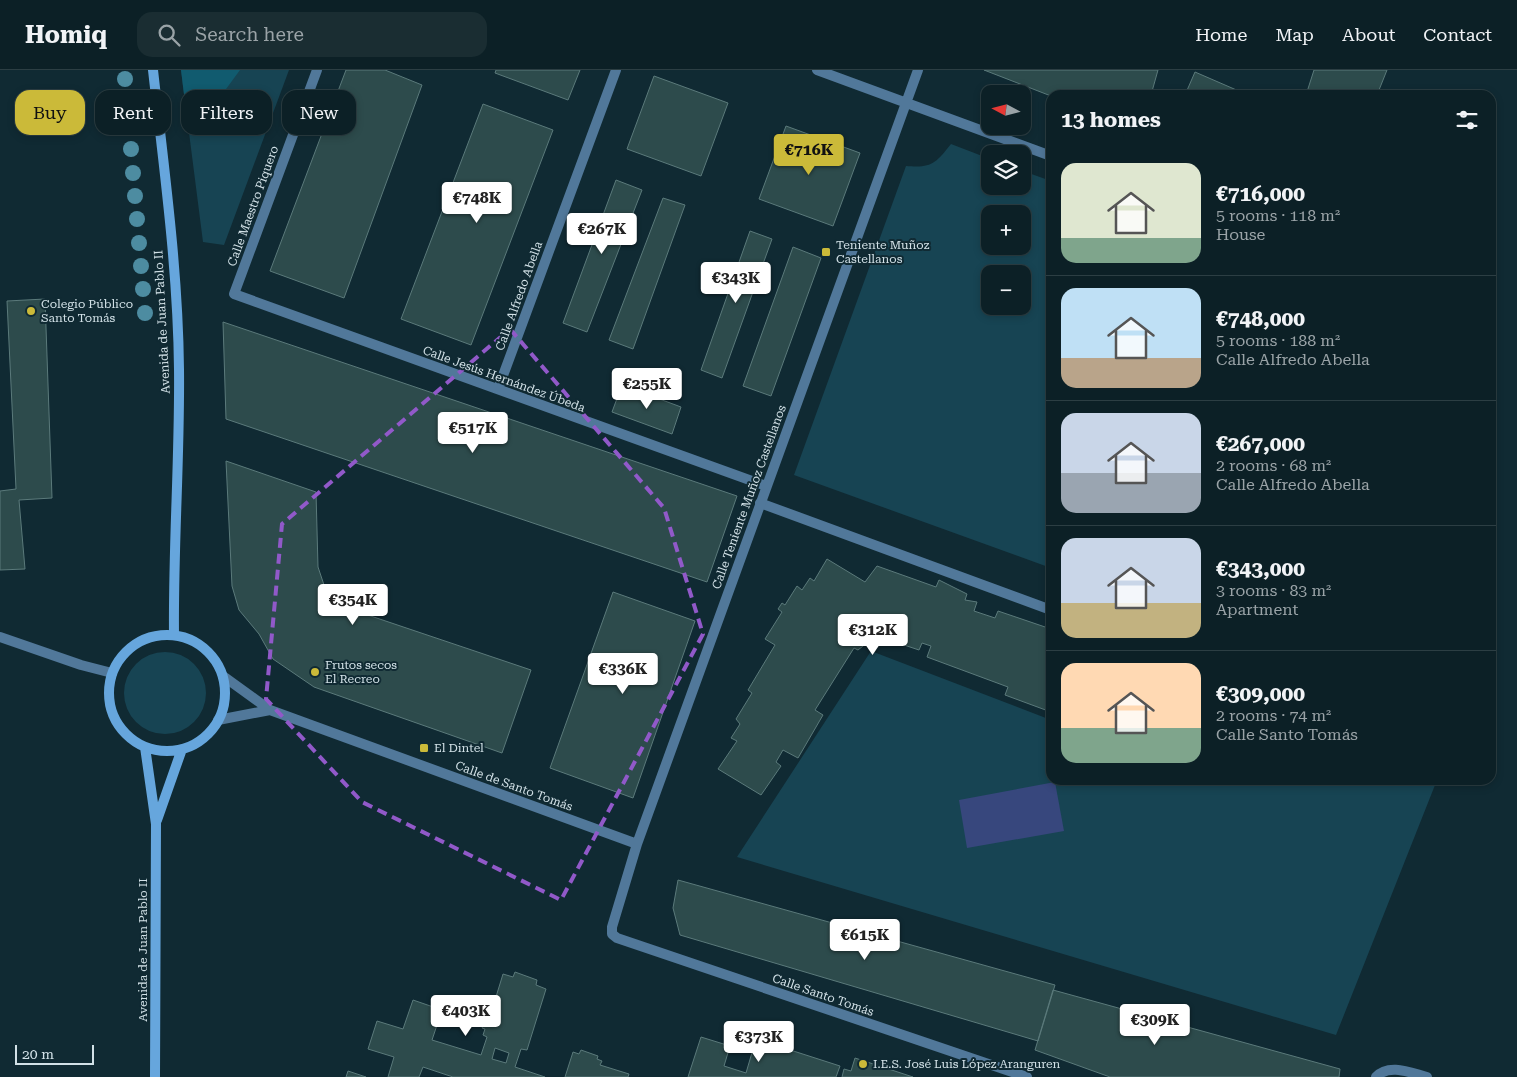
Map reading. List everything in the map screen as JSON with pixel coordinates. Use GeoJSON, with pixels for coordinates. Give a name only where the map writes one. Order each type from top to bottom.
{"type":"FeatureCollection","features":[{"type":"Feature","properties":{"kind":"main road","name":"Avenida de Juan Pablo II"},"geometry":{"type":"LineString","coordinates":[[153,70],[169,218],[179,351],[174,634]]}},
{"type":"Feature","properties":{"kind":"main road"},"geometry":{"type":"LineString","coordinates":[[174,634],[190,639],[204,648],[216,660],[225,687],[225,698],[218,720],[212,730],[203,738],[182,749],[163,751],[145,747],[130,738],[118,725],[109,700],[108,690],[112,673],[122,656],[136,643],[154,636],[174,634]]}},
{"type":"Feature","properties":{"kind":"main road","name":"Avenida de Juan Pablo II"},"geometry":{"type":"LineString","coordinates":[[145,747],[156,824],[154,1077]]}},
{"type":"Feature","properties":{"kind":"main road","name":"Avenida de Juan Pablo II"},"geometry":{"type":"LineString","coordinates":[[156,824],[182,749]]}},
{"type":"Feature","properties":{"kind":"street","name":"Calle Maestro Piquero"},"geometry":{"type":"LineString","coordinates":[[234,294],[317,70]]}},
{"type":"Feature","properties":{"kind":"street","name":"Calle Alfredo Abella"},"geometry":{"type":"LineString","coordinates":[[498,390],[616,70]]}},
{"type":"Feature","properties":{"kind":"street"},"geometry":{"type":"LineString","coordinates":[[817,70],[1046,154]]}},
{"type":"Feature","properties":{"kind":"street","name":"Calle Teniente Muñoz Castellanos"},"geometry":{"type":"LineString","coordinates":[[612,934],[612,927],[637,844],[918,70]]}},
{"type":"Feature","properties":{"kind":"street","name":"Calle Jesús Hernández Úbeda"},"geometry":{"type":"LineString","coordinates":[[234,294],[766,486]]}},
{"type":"Feature","properties":{"kind":"street"},"geometry":{"type":"LineString","coordinates":[[760,502],[1046,608]]}},
{"type":"Feature","properties":{"kind":"street"},"geometry":{"type":"LineString","coordinates":[[0,637],[82,665],[112,673]]}},
{"type":"Feature","properties":{"kind":"street","name":"Calle de Santo Tomás"},"geometry":{"type":"LineString","coordinates":[[222,676],[270,710],[637,844]]}},
{"type":"Feature","properties":{"kind":"street"},"geometry":{"type":"LineString","coordinates":[[218,720],[270,710]]}},
{"type":"Feature","properties":{"kind":"street","name":"Calle Santo Tomás"},"geometry":{"type":"LineString","coordinates":[[612,934],[617,938],[1027,1077]]}},
{"type":"Feature","properties":{"kind":"street"},"geometry":{"type":"LineString","coordinates":[[1376,1077],[1384,1070],[1397,1070],[1427,1077]]}},
{"type":"Feature","properties":{"kind":"highlighted area"},"geometry":{"type":"Polygon","coordinates":[[[510,329],[664,508],[703,634],[561,900],[362,802],[266,699],[282,524],[510,329]]]}},
{"type":"Feature","properties":{"kind":"shaded area"},"geometry":{"type":"Polygon","coordinates":[[[181,70],[289,70],[272,116],[272,90],[184,90],[181,70]]]}},
{"type":"Feature","properties":{"kind":"shaded area"},"geometry":{"type":"Polygon","coordinates":[[[181,70],[240,70],[225,90],[183,90],[181,70]]]}},
{"type":"Feature","properties":{"kind":"shaded area"},"geometry":{"type":"Polygon","coordinates":[[[189,135],[265,135],[224,245],[203,242],[189,135]]]}},
{"type":"Feature","properties":{"kind":"shaded area"},"geometry":{"type":"Polygon","coordinates":[[[951,144],[981,156],[981,195],[1031,195],[1031,174],[1046,179],[1046,566],[794,475],[906,166],[922,166],[932,163],[951,144]]]}},
{"type":"Feature","properties":{"kind":"shaded area"},"geometry":{"type":"Polygon","coordinates":[[[871,651],[1046,718],[1046,785],[1435,785],[1336,1035],[737,857],[871,651]]]}},
{"type":"Feature","properties":{"kind":"shaded area"},"geometry":{"type":"Polygon","coordinates":[[[157,652],[173,652],[188,659],[199,670],[206,685],[203,709],[194,722],[173,734],[157,734],[142,727],[131,716],[124,701],[124,685],[131,670],[142,659],[157,652]]]}},
{"type":"Feature","properties":{"kind":"shaded area"},"geometry":{"type":"Polygon","coordinates":[[[1046,784],[1056,785],[1064,831],[967,848],[959,800],[1046,784]]]}},
{"type":"Feature","properties":{"kind":"building"},"geometry":{"type":"Polygon","coordinates":[[[346,70],[385,70],[422,85],[344,298],[270,271],[321,135],[356,135],[356,90],[338,90],[346,70]]]}},
{"type":"Feature","properties":{"kind":"building"},"geometry":{"type":"Polygon","coordinates":[[[496,70],[580,70],[568,100],[495,73],[496,70]]]}},
{"type":"Feature","properties":{"kind":"building"},"geometry":{"type":"Polygon","coordinates":[[[984,70],[1158,70],[1152,90],[1046,90],[1046,94],[1031,88],[1031,85],[1023,85],[984,70]]]}},
{"type":"Feature","properties":{"kind":"building"},"geometry":{"type":"Polygon","coordinates":[[[1314,70],[1387,70],[1379,90],[1308,90],[1314,70]]]}},
{"type":"Feature","properties":{"kind":"building"},"geometry":{"type":"Polygon","coordinates":[[[1195,72],[1236,90],[1187,90],[1195,72]]]}},
{"type":"Feature","properties":{"kind":"building"},"geometry":{"type":"Polygon","coordinates":[[[654,76],[728,103],[701,176],[627,149],[654,76]]]}},
{"type":"Feature","properties":{"kind":"building"},"geometry":{"type":"Polygon","coordinates":[[[483,104],[553,130],[471,345],[401,319],[483,104]]]}},
{"type":"Feature","properties":{"kind":"building"},"geometry":{"type":"Polygon","coordinates":[[[786,126],[860,153],[833,226],[759,199],[786,126]]]}},
{"type":"Feature","properties":{"kind":"building"},"geometry":{"type":"Polygon","coordinates":[[[616,180],[642,190],[587,332],[563,323],[616,180]]]}},
{"type":"Feature","properties":{"kind":"building"},"geometry":{"type":"Polygon","coordinates":[[[663,198],[685,205],[633,349],[609,340],[663,198]]]}},
{"type":"Feature","properties":{"kind":"building"},"geometry":{"type":"Polygon","coordinates":[[[750,231],[772,239],[722,378],[701,370],[750,231]]]}},
{"type":"Feature","properties":{"kind":"building"},"geometry":{"type":"Polygon","coordinates":[[[793,247],[821,258],[771,396],[743,386],[793,247]]]}},
{"type":"Feature","properties":{"kind":"building"},"geometry":{"type":"Polygon","coordinates":[[[45,299],[52,498],[19,500],[25,569],[0,570],[0,491],[16,489],[7,301],[45,299]]]}},
{"type":"Feature","properties":{"kind":"building"},"geometry":{"type":"Polygon","coordinates":[[[223,322],[737,496],[707,582],[226,419],[223,322]]]}},
{"type":"Feature","properties":{"kind":"building"},"geometry":{"type":"Polygon","coordinates":[[[622,385],[681,407],[672,434],[612,412],[622,385]]]}},
{"type":"Feature","properties":{"kind":"building"},"geometry":{"type":"Polygon","coordinates":[[[226,461],[316,492],[318,567],[325,588],[344,607],[531,670],[502,753],[314,687],[273,659],[259,634],[239,610],[232,586],[226,461]]]}},
{"type":"Feature","properties":{"kind":"building"},"geometry":{"type":"Polygon","coordinates":[[[827,559],[865,582],[877,566],[936,587],[939,580],[967,594],[965,600],[977,602],[974,611],[995,618],[998,611],[1046,627],[1046,710],[1005,695],[1008,687],[927,657],[931,646],[922,643],[919,650],[886,639],[878,639],[868,642],[858,650],[854,648],[815,710],[823,715],[798,758],[783,750],[776,762],[781,766],[761,795],[718,769],[737,741],[731,738],[740,724],[736,719],[752,693],[748,690],[775,645],[765,639],[782,612],[778,609],[782,603],[785,605],[797,586],[802,590],[810,578],[814,581],[827,559]]]}},
{"type":"Feature","properties":{"kind":"building"},"geometry":{"type":"Polygon","coordinates":[[[613,592],[695,621],[633,798],[550,768],[613,592]]]}},
{"type":"Feature","properties":{"kind":"building"},"geometry":{"type":"Polygon","coordinates":[[[678,880],[1055,985],[1038,1041],[680,935],[673,908],[678,880]]]}},
{"type":"Feature","properties":{"kind":"building"},"geometry":{"type":"Polygon","coordinates":[[[515,972],[537,980],[536,985],[546,989],[527,1050],[521,1049],[515,1067],[545,1077],[453,1077],[423,1067],[419,1077],[388,1077],[394,1057],[368,1049],[377,1021],[403,1029],[413,1000],[442,1010],[432,1040],[481,1055],[487,1037],[483,1035],[485,1029],[482,1028],[484,1024],[488,1023],[503,974],[513,977],[515,972]],[[495,1048],[492,1059],[506,1063],[509,1053],[495,1048]]]}},
{"type":"Feature","properties":{"kind":"building"},"geometry":{"type":"Polygon","coordinates":[[[1053,990],[1340,1069],[1339,1077],[1110,1077],[1035,1050],[1053,990]]]}},
{"type":"Feature","properties":{"kind":"building"},"geometry":{"type":"Polygon","coordinates":[[[701,1037],[730,1046],[724,1066],[746,1073],[756,1039],[840,1066],[836,1077],[688,1077],[701,1037]]]}},
{"type":"Feature","properties":{"kind":"building"},"geometry":{"type":"Polygon","coordinates":[[[581,1050],[598,1056],[597,1059],[602,1061],[600,1065],[629,1074],[628,1077],[565,1077],[573,1052],[579,1054],[581,1050]]]}},
{"type":"Feature","properties":{"kind":"building","name":"I.E.S. José Luis López Aranguren"},"geometry":{"type":"Polygon","coordinates":[[[855,1058],[913,1077],[842,1077],[844,1069],[851,1071],[855,1058]]]}},
{"type":"Feature","properties":{"kind":"building"},"geometry":{"type":"Polygon","coordinates":[[[348,1071],[366,1077],[346,1077],[348,1071]]]}},
{"type":"Feature","properties":{"kind":"place","name":"Teniente Muñoz Castellanos"},"geometry":{"type":"Point","coordinates":[826,252]}},
{"type":"Feature","properties":{"kind":"place","name":"Colegio Público Santo Tomás"},"geometry":{"type":"Point","coordinates":[31,311]}},
{"type":"Feature","properties":{"kind":"place","name":"Frutos secos El Recreo"},"geometry":{"type":"Point","coordinates":[315,672]}},
{"type":"Feature","properties":{"kind":"place","name":"El Dintel"},"geometry":{"type":"Point","coordinates":[424,748]}},
{"type":"Feature","properties":{"kind":"place","name":"I.E.S. José Luis López Aranguren"},"geometry":{"type":"Point","coordinates":[863,1064]}}]}
